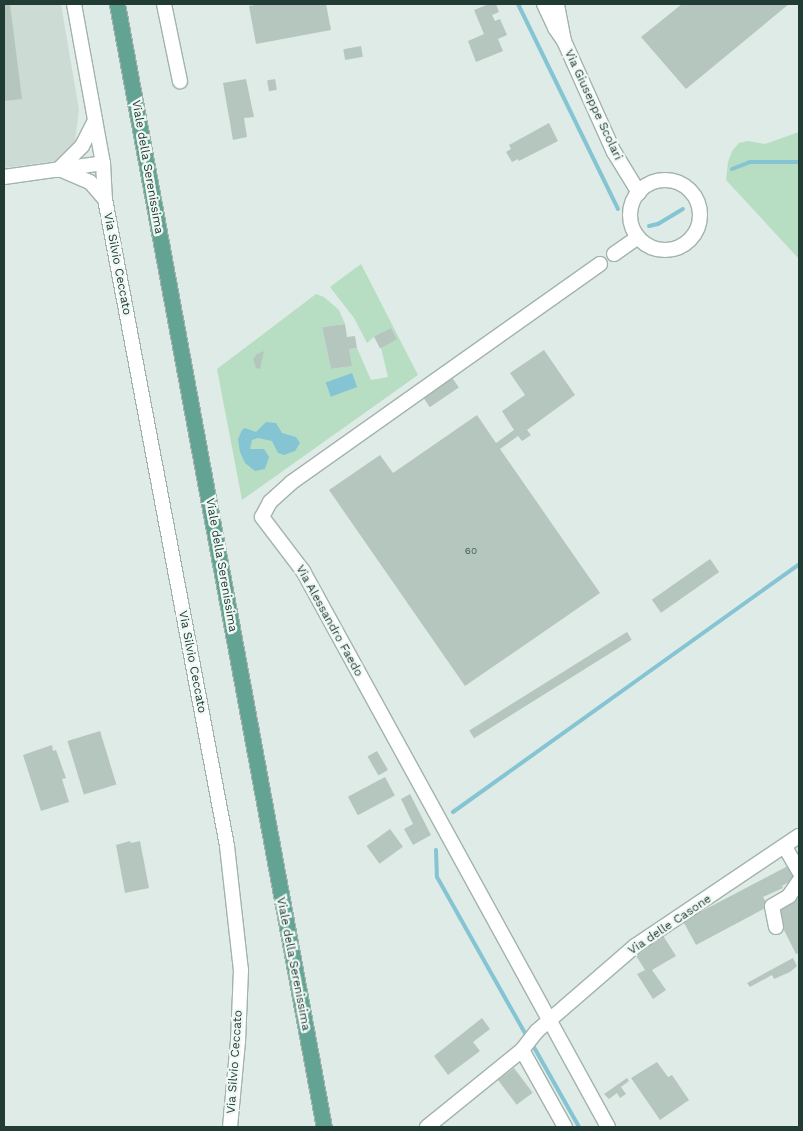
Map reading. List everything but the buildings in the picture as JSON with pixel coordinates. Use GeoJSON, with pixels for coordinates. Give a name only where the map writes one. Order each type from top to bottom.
{"type":"FeatureCollection","features":[{"type":"Feature","properties":{"kind":"main road","name":"Viale della Serenissima"},"geometry":{"type":"LineString","coordinates":[[117,4],[324,1127]]}},
{"type":"Feature","properties":{"kind":"street"},"geometry":{"type":"LineString","coordinates":[[4,177],[103,163],[74,4]]}},
{"type":"Feature","properties":{"kind":"street"},"geometry":{"type":"LineString","coordinates":[[164,4],[180,81]]}},
{"type":"Feature","properties":{"kind":"street"},"geometry":{"type":"LineString","coordinates":[[168,4],[168,21]]}},
{"type":"Feature","properties":{"kind":"street","name":"Via Giuseppe Scolari"},"geometry":{"type":"LineString","coordinates":[[544,4],[555,28],[564,41],[614,152],[639,193]]}},
{"type":"Feature","properties":{"kind":"street","name":"Via Giuseppe Scolari"},"geometry":{"type":"LineString","coordinates":[[560,7],[564,41]]}},
{"type":"Feature","properties":{"kind":"street"},"geometry":{"type":"LineString","coordinates":[[58,170],[82,146],[95,120]]}},
{"type":"Feature","properties":{"kind":"street","name":"Via Silvio Ceccato"},"geometry":{"type":"LineString","coordinates":[[103,163],[105,200],[227,846],[241,970],[238,1041],[230,1127]]}},
{"type":"Feature","properties":{"kind":"street"},"geometry":{"type":"LineString","coordinates":[[58,170],[83,178],[95,186],[105,200]]}},
{"type":"Feature","properties":{"kind":"street"},"geometry":{"type":"LineString","coordinates":[[656,182],[676,182],[691,192],[697,201],[700,223],[696,233],[689,242],[669,250],[658,249],[648,245],[638,237],[631,221],[631,211],[639,193],[656,182]]}},
{"type":"Feature","properties":{"kind":"street"},"geometry":{"type":"LineString","coordinates":[[614,254],[638,237]]}},
{"type":"Feature","properties":{"kind":"street","name":"Via Alessandro Faedo"},"geometry":{"type":"LineString","coordinates":[[543,1027],[303,571],[262,517],[270,502],[291,483],[600,264]]}},
{"type":"Feature","properties":{"kind":"street","name":"Via delle Casone"},"geometry":{"type":"LineString","coordinates":[[427,1127],[524,1046],[635,946],[799,836]]}},
{"type":"Feature","properties":{"kind":"street"},"geometry":{"type":"LineString","coordinates":[[785,847],[799,871]]}},
{"type":"Feature","properties":{"kind":"street"},"geometry":{"type":"LineString","coordinates":[[776,927],[772,906],[789,896],[799,881]]}},
{"type":"Feature","properties":{"kind":"street"},"geometry":{"type":"LineString","coordinates":[[543,1027],[608,1127]]}},
{"type":"Feature","properties":{"kind":"street"},"geometry":{"type":"LineString","coordinates":[[524,1046],[565,1127]]}},
{"type":"Feature","properties":{"kind":"shaded area"},"geometry":{"type":"Polygon","coordinates":[[[4,4],[61,4],[79,110],[75,142],[56,161],[4,168],[4,4]]]}},
{"type":"Feature","properties":{"kind":"green space"},"geometry":{"type":"Polygon","coordinates":[[[799,132],[799,259],[726,180],[728,162],[732,151],[739,143],[748,141],[765,144],[799,132]]]}},
{"type":"Feature","properties":{"kind":"green space"},"geometry":{"type":"Polygon","coordinates":[[[361,264],[418,375],[242,500],[217,369],[316,294],[324,297],[339,310],[345,324],[322,327],[331,369],[351,366],[349,349],[357,348],[371,380],[388,377],[381,348],[375,336],[367,343],[354,318],[330,287],[361,264]]]}},
{"type":"Feature","properties":{"kind":"water"},"geometry":{"type":"Polygon","coordinates":[[[352,373],[357,387],[331,397],[326,383],[352,373]]]}},
{"type":"Feature","properties":{"kind":"water"},"geometry":{"type":"Polygon","coordinates":[[[266,422],[276,423],[282,433],[296,437],[300,443],[295,451],[284,455],[278,453],[272,441],[258,438],[252,440],[250,449],[264,449],[269,457],[265,469],[255,471],[245,463],[240,452],[238,439],[245,428],[256,432],[266,422]]]}},
{"type":"Feature","properties":{"kind":"waterway"},"geometry":{"type":"LineString","coordinates":[[518,4],[618,209]]}},
{"type":"Feature","properties":{"kind":"waterway"},"geometry":{"type":"LineString","coordinates":[[732,169],[750,162],[799,162]]}},
{"type":"Feature","properties":{"kind":"waterway"},"geometry":{"type":"LineString","coordinates":[[649,226],[658,224],[683,209]]}},
{"type":"Feature","properties":{"kind":"waterway"},"geometry":{"type":"LineString","coordinates":[[453,812],[799,564]]}},
{"type":"Feature","properties":{"kind":"waterway"},"geometry":{"type":"LineString","coordinates":[[436,850],[437,877],[527,1037]]}},
{"type":"Feature","properties":{"kind":"waterway"},"geometry":{"type":"LineString","coordinates":[[531,1042],[579,1127]]}}]}
